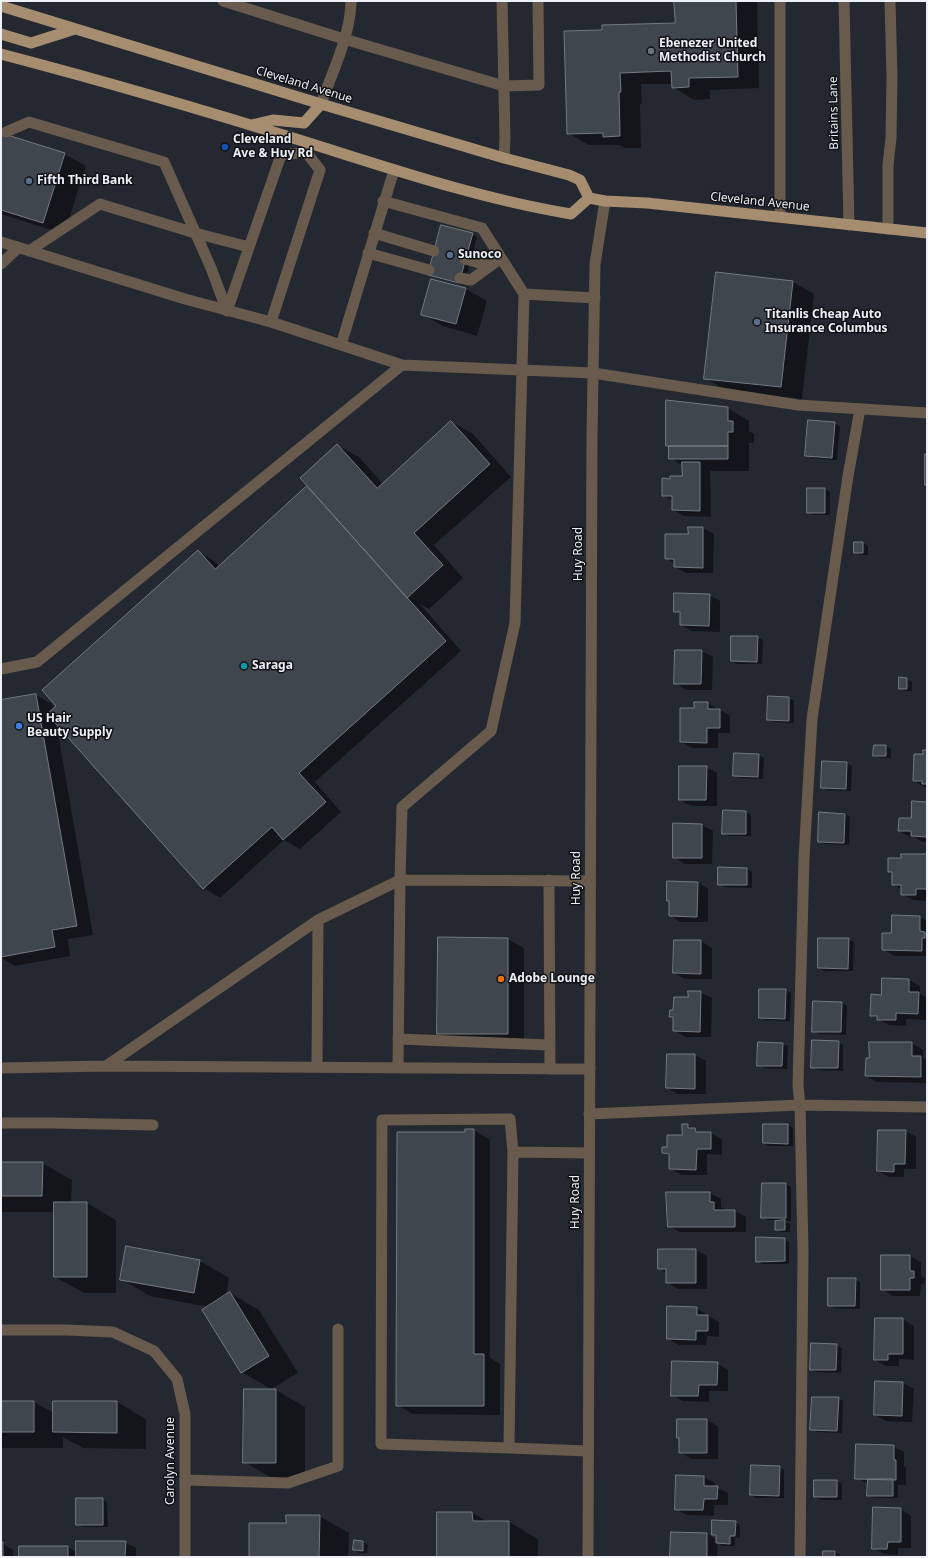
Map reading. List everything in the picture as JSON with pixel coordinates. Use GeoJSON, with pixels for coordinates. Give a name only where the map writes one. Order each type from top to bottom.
{"type":"FeatureCollection","features":[{"type":"Feature","properties":{"kind":"main road","name":"Cleveland Avenue"},"geometry":{"type":"LineString","coordinates":[[1,6],[321,104],[504,158],[569,175],[580,180],[590,198],[927,233]]}},
{"type":"Feature","properties":{"kind":"main road"},"geometry":{"type":"LineString","coordinates":[[1,34],[31,43],[75,29]]}},
{"type":"Feature","properties":{"kind":"main road"},"geometry":{"type":"LineString","coordinates":[[1,54],[251,125],[307,147],[500,200],[571,214],[590,198]]}},
{"type":"Feature","properties":{"kind":"main road"},"geometry":{"type":"LineString","coordinates":[[251,125],[273,120],[304,124],[321,104]]}},
{"type":"Feature","properties":{"kind":"street"},"geometry":{"type":"LineString","coordinates":[[223,1],[344,40],[504,86],[539,85],[538,1]]}},
{"type":"Feature","properties":{"kind":"street"},"geometry":{"type":"LineString","coordinates":[[321,104],[344,40],[351,9],[351,1]]}},
{"type":"Feature","properties":{"kind":"street"},"geometry":{"type":"LineString","coordinates":[[502,1],[505,138],[504,158]]}},
{"type":"Feature","properties":{"kind":"street"},"geometry":{"type":"LineString","coordinates":[[780,1],[780,218]]}},
{"type":"Feature","properties":{"kind":"street","name":"Britains Lane"},"geometry":{"type":"LineString","coordinates":[[844,1],[849,225]]}},
{"type":"Feature","properties":{"kind":"street"},"geometry":{"type":"LineString","coordinates":[[888,229],[888,165],[891,138],[892,77],[890,1]]}},
{"type":"Feature","properties":{"kind":"street"},"geometry":{"type":"LineString","coordinates":[[6,132],[29,122],[164,162],[211,268],[227,311]]}},
{"type":"Feature","properties":{"kind":"street"},"geometry":{"type":"LineString","coordinates":[[227,311],[281,155],[307,147],[320,170],[271,322]]}},
{"type":"Feature","properties":{"kind":"street"},"geometry":{"type":"LineString","coordinates":[[341,345],[394,170]]}},
{"type":"Feature","properties":{"kind":"street","name":"Huy Road"},"geometry":{"type":"LineString","coordinates":[[588,1557],[593,373],[595,264],[604,200]]}},
{"type":"Feature","properties":{"kind":"street"},"geometry":{"type":"LineString","coordinates":[[384,201],[482,228],[524,294],[515,623],[491,731],[402,807],[398,1068]]}},
{"type":"Feature","properties":{"kind":"street"},"geometry":{"type":"LineString","coordinates":[[1,264],[100,204],[195,233],[249,247]]}},
{"type":"Feature","properties":{"kind":"street"},"geometry":{"type":"LineString","coordinates":[[374,233],[434,251]]}},
{"type":"Feature","properties":{"kind":"street"},"geometry":{"type":"LineString","coordinates":[[1,242],[227,311],[271,322],[402,365],[593,373],[798,405],[927,413]]}},
{"type":"Feature","properties":{"kind":"street"},"geometry":{"type":"LineString","coordinates":[[368,253],[429,270]]}},
{"type":"Feature","properties":{"kind":"street"},"geometry":{"type":"LineString","coordinates":[[460,278],[471,280],[501,258]]}},
{"type":"Feature","properties":{"kind":"street"},"geometry":{"type":"LineString","coordinates":[[465,259],[490,266]]}},
{"type":"Feature","properties":{"kind":"street"},"geometry":{"type":"LineString","coordinates":[[524,294],[595,298]]}},
{"type":"Feature","properties":{"kind":"street"},"geometry":{"type":"LineString","coordinates":[[1,669],[37,662],[402,365]]}},
{"type":"Feature","properties":{"kind":"street"},"geometry":{"type":"LineString","coordinates":[[800,1557],[803,1260],[800,1105],[798,1078],[804,858],[812,719],[848,476],[860,409]]}},
{"type":"Feature","properties":{"kind":"street"},"geometry":{"type":"LineString","coordinates":[[106,1066],[318,920],[400,880],[590,881]]}},
{"type":"Feature","properties":{"kind":"street"},"geometry":{"type":"LineString","coordinates":[[549,880],[550,1069]]}},
{"type":"Feature","properties":{"kind":"street"},"geometry":{"type":"LineString","coordinates":[[317,1066],[318,920]]}},
{"type":"Feature","properties":{"kind":"street"},"geometry":{"type":"LineString","coordinates":[[398,1039],[550,1044]]}},
{"type":"Feature","properties":{"kind":"street"},"geometry":{"type":"LineString","coordinates":[[1,1068],[106,1066],[317,1066],[590,1069]]}},
{"type":"Feature","properties":{"kind":"street"},"geometry":{"type":"LineString","coordinates":[[589,1114],[800,1105],[927,1107]]}},
{"type":"Feature","properties":{"kind":"street"},"geometry":{"type":"LineString","coordinates":[[509,1448],[513,1152],[510,1119],[382,1120],[381,1444],[588,1451]]}},
{"type":"Feature","properties":{"kind":"street"},"geometry":{"type":"LineString","coordinates":[[1,1123],[54,1122],[153,1125]]}},
{"type":"Feature","properties":{"kind":"street"},"geometry":{"type":"LineString","coordinates":[[513,1152],[589,1153]]}},
{"type":"Feature","properties":{"kind":"street"},"geometry":{"type":"LineString","coordinates":[[185,1480],[288,1483],[338,1466],[338,1329]]}},
{"type":"Feature","properties":{"kind":"street","name":"Carolyn Avenue"},"geometry":{"type":"LineString","coordinates":[[1,1330],[113,1332],[154,1351],[177,1379],[185,1414],[184,1557]]}},
{"type":"Feature","properties":{"kind":"building","name":"Ebenezer United Methodist Church"},"geometry":{"type":"Polygon","coordinates":[[[674,1],[736,1],[738,77],[689,78],[689,87],[672,88],[671,71],[620,73],[620,136],[603,137],[603,133],[567,134],[564,31],[602,30],[602,25],[675,23],[674,1]]]}},
{"type":"Feature","properties":{"kind":"building","name":"Fifth Third Bank"},"geometry":{"type":"Polygon","coordinates":[[[1,133],[65,153],[43,223],[1,210],[1,133]]]}},
{"type":"Feature","properties":{"kind":"building","name":"Sunoco"},"geometry":{"type":"Polygon","coordinates":[[[441,225],[473,233],[459,283],[428,275],[441,225]]]}},
{"type":"Feature","properties":{"kind":"building"},"geometry":{"type":"Polygon","coordinates":[[[716,272],[793,281],[781,387],[704,379],[716,272]]]}},
{"type":"Feature","properties":{"kind":"building"},"geometry":{"type":"Polygon","coordinates":[[[431,279],[466,288],[456,324],[421,315],[431,279]]]}},
{"type":"Feature","properties":{"kind":"building"},"geometry":{"type":"Polygon","coordinates":[[[666,400],[728,407],[728,421],[733,421],[733,432],[728,432],[728,446],[666,446],[666,400]]]}},
{"type":"Feature","properties":{"kind":"building"},"geometry":{"type":"Polygon","coordinates":[[[808,420],[835,422],[832,458],[805,456],[808,420]]]}},
{"type":"Feature","properties":{"kind":"building"},"geometry":{"type":"Polygon","coordinates":[[[451,421],[490,464],[414,533],[443,565],[407,598],[300,478],[337,444],[377,488],[451,421]]]}},
{"type":"Feature","properties":{"kind":"building"},"geometry":{"type":"Polygon","coordinates":[[[669,446],[728,446],[728,459],[669,459],[669,446]]]}},
{"type":"Feature","properties":{"kind":"building"},"geometry":{"type":"Polygon","coordinates":[[[925,454],[927,454],[927,485],[925,485],[925,454]]]}},
{"type":"Feature","properties":{"kind":"building"},"geometry":{"type":"Polygon","coordinates":[[[682,462],[700,462],[700,511],[672,510],[672,496],[662,496],[662,478],[670,479],[670,476],[682,476],[682,462]]]}},
{"type":"Feature","properties":{"kind":"building","name":"Saraga"},"geometry":{"type":"Polygon","coordinates":[[[307,486],[446,641],[299,773],[326,802],[283,840],[272,827],[203,889],[47,714],[56,706],[42,690],[198,550],[215,569],[307,486]]]}},
{"type":"Feature","properties":{"kind":"building"},"geometry":{"type":"Polygon","coordinates":[[[807,488],[825,488],[825,513],[807,513],[807,488]]]}},
{"type":"Feature","properties":{"kind":"building"},"geometry":{"type":"Polygon","coordinates":[[[688,527],[703,527],[703,568],[674,567],[674,559],[665,559],[665,534],[688,534],[688,527]]]}},
{"type":"Feature","properties":{"kind":"building"},"geometry":{"type":"Polygon","coordinates":[[[854,542],[863,542],[863,553],[854,553],[854,542]]]}},
{"type":"Feature","properties":{"kind":"building"},"geometry":{"type":"Polygon","coordinates":[[[674,593],[710,594],[709,626],[680,625],[680,612],[674,612],[674,593]]]}},
{"type":"Feature","properties":{"kind":"building"},"geometry":{"type":"Polygon","coordinates":[[[731,636],[758,636],[757,662],[731,661],[731,636]]]}},
{"type":"Feature","properties":{"kind":"building"},"geometry":{"type":"Polygon","coordinates":[[[675,650],[702,650],[701,684],[674,684],[675,650]]]}},
{"type":"Feature","properties":{"kind":"building"},"geometry":{"type":"Polygon","coordinates":[[[899,677],[907,678],[907,689],[899,689],[899,677]]]}},
{"type":"Feature","properties":{"kind":"building"},"geometry":{"type":"Polygon","coordinates":[[[36,694],[77,926],[52,930],[55,947],[1,957],[1,700],[36,694]]]}},
{"type":"Feature","properties":{"kind":"building"},"geometry":{"type":"Polygon","coordinates":[[[768,696],[789,697],[789,721],[767,720],[768,696]]]}},
{"type":"Feature","properties":{"kind":"building"},"geometry":{"type":"Polygon","coordinates":[[[694,702],[708,702],[708,709],[720,709],[720,728],[707,728],[707,743],[680,742],[680,708],[694,708],[694,702]]]}},
{"type":"Feature","properties":{"kind":"building"},"geometry":{"type":"Polygon","coordinates":[[[874,745],[886,745],[886,756],[873,756],[874,745]]]}},
{"type":"Feature","properties":{"kind":"building"},"geometry":{"type":"Polygon","coordinates":[[[923,750],[927,750],[927,784],[922,784],[922,781],[913,781],[914,754],[923,754],[923,750]]]}},
{"type":"Feature","properties":{"kind":"building"},"geometry":{"type":"Polygon","coordinates":[[[734,753],[759,754],[758,777],[733,776],[734,753]]]}},
{"type":"Feature","properties":{"kind":"building"},"geometry":{"type":"Polygon","coordinates":[[[822,761],[847,762],[846,789],[821,788],[822,761]]]}},
{"type":"Feature","properties":{"kind":"building"},"geometry":{"type":"Polygon","coordinates":[[[679,766],[707,766],[706,800],[679,800],[679,766]]]}},
{"type":"Feature","properties":{"kind":"building"},"geometry":{"type":"Polygon","coordinates":[[[912,801],[927,802],[927,837],[911,836],[911,831],[898,831],[899,818],[911,818],[912,801]]]}},
{"type":"Feature","properties":{"kind":"building"},"geometry":{"type":"Polygon","coordinates":[[[723,810],[746,811],[746,834],[722,834],[723,810]]]}},
{"type":"Feature","properties":{"kind":"building"},"geometry":{"type":"Polygon","coordinates":[[[819,812],[845,814],[844,843],[818,842],[819,812]]]}},
{"type":"Feature","properties":{"kind":"building"},"geometry":{"type":"Polygon","coordinates":[[[673,823],[702,824],[702,858],[673,858],[673,823]]]}},
{"type":"Feature","properties":{"kind":"building"},"geometry":{"type":"Polygon","coordinates":[[[901,854],[927,854],[927,889],[916,889],[916,895],[901,895],[901,885],[892,885],[892,872],[888,872],[888,858],[901,858],[901,854]]]}},
{"type":"Feature","properties":{"kind":"building"},"geometry":{"type":"Polygon","coordinates":[[[718,867],[747,868],[747,885],[718,885],[718,867]]]}},
{"type":"Feature","properties":{"kind":"building"},"geometry":{"type":"Polygon","coordinates":[[[667,881],[698,882],[697,917],[669,916],[667,881]]]}},
{"type":"Feature","properties":{"kind":"building"},"geometry":{"type":"Polygon","coordinates":[[[892,915],[920,916],[920,931],[925,932],[925,938],[922,938],[922,951],[882,950],[882,933],[891,933],[892,915]]]}},
{"type":"Feature","properties":{"kind":"building"},"geometry":{"type":"Polygon","coordinates":[[[438,937],[508,938],[508,1034],[437,1034],[438,937]]]}},
{"type":"Feature","properties":{"kind":"building"},"geometry":{"type":"Polygon","coordinates":[[[818,938],[849,938],[848,969],[818,968],[818,938]]]}},
{"type":"Feature","properties":{"kind":"building"},"geometry":{"type":"Polygon","coordinates":[[[674,940],[701,940],[701,974],[673,973],[674,940]]]}},
{"type":"Feature","properties":{"kind":"building"},"geometry":{"type":"Polygon","coordinates":[[[882,978],[909,979],[909,992],[919,992],[918,1014],[896,1013],[896,1020],[877,1020],[877,1016],[870,1016],[871,994],[881,995],[882,978]]]}},
{"type":"Feature","properties":{"kind":"building"},"geometry":{"type":"Polygon","coordinates":[[[759,989],[786,989],[785,1019],[759,1018],[759,989]]]}},
{"type":"Feature","properties":{"kind":"building"},"geometry":{"type":"Polygon","coordinates":[[[688,991],[701,991],[700,1032],[673,1031],[673,1017],[669,1017],[670,1010],[673,1010],[674,997],[688,997],[688,991]]]}},
{"type":"Feature","properties":{"kind":"building"},"geometry":{"type":"Polygon","coordinates":[[[813,1001],[842,1002],[841,1032],[812,1032],[813,1001]]]}},
{"type":"Feature","properties":{"kind":"building"},"geometry":{"type":"Polygon","coordinates":[[[812,1040],[839,1041],[838,1068],[811,1068],[812,1040]]]}},
{"type":"Feature","properties":{"kind":"building"},"geometry":{"type":"Polygon","coordinates":[[[758,1042],[783,1043],[782,1066],[757,1066],[758,1042]]]}},
{"type":"Feature","properties":{"kind":"building"},"geometry":{"type":"Polygon","coordinates":[[[869,1042],[912,1042],[912,1056],[921,1056],[921,1077],[865,1076],[866,1058],[869,1058],[869,1042]]]}},
{"type":"Feature","properties":{"kind":"building"},"geometry":{"type":"Polygon","coordinates":[[[667,1054],[695,1054],[695,1089],[666,1088],[667,1054]]]}},
{"type":"Feature","properties":{"kind":"building"},"geometry":{"type":"Polygon","coordinates":[[[682,1124],[688,1124],[688,1128],[695,1128],[696,1132],[711,1132],[711,1149],[697,1149],[696,1170],[669,1169],[669,1154],[662,1153],[662,1147],[667,1147],[667,1135],[682,1135],[682,1124]]]}},
{"type":"Feature","properties":{"kind":"building"},"geometry":{"type":"Polygon","coordinates":[[[763,1124],[788,1124],[788,1144],[763,1143],[763,1124]]]}},
{"type":"Feature","properties":{"kind":"building"},"geometry":{"type":"Polygon","coordinates":[[[465,1129],[474,1129],[474,1354],[484,1354],[484,1406],[396,1406],[397,1132],[465,1132],[465,1129]]]}},
{"type":"Feature","properties":{"kind":"building"},"geometry":{"type":"Polygon","coordinates":[[[878,1130],[906,1130],[905,1164],[894,1164],[894,1172],[877,1171],[878,1130]]]}},
{"type":"Feature","properties":{"kind":"building"},"geometry":{"type":"Polygon","coordinates":[[[1,1162],[43,1162],[42,1196],[1,1196],[1,1162]]]}},
{"type":"Feature","properties":{"kind":"building"},"geometry":{"type":"Polygon","coordinates":[[[762,1183],[786,1183],[786,1218],[761,1218],[762,1183]]]}},
{"type":"Feature","properties":{"kind":"building"},"geometry":{"type":"Polygon","coordinates":[[[666,1192],[710,1192],[710,1202],[714,1202],[714,1210],[735,1210],[735,1227],[668,1227],[666,1192]]]}},
{"type":"Feature","properties":{"kind":"building"},"geometry":{"type":"Polygon","coordinates":[[[54,1202],[87,1202],[87,1277],[54,1277],[54,1202]]]}},
{"type":"Feature","properties":{"kind":"building"},"geometry":{"type":"Polygon","coordinates":[[[785,1220],[785,1230],[775,1230],[775,1221],[785,1220]]]}},
{"type":"Feature","properties":{"kind":"building"},"geometry":{"type":"Polygon","coordinates":[[[756,1237],[785,1238],[785,1261],[756,1262],[756,1237]]]}},
{"type":"Feature","properties":{"kind":"building"},"geometry":{"type":"Polygon","coordinates":[[[126,1246],[200,1260],[194,1293],[120,1280],[126,1246]]]}},
{"type":"Feature","properties":{"kind":"building"},"geometry":{"type":"Polygon","coordinates":[[[658,1249],[696,1249],[696,1283],[666,1283],[666,1269],[658,1269],[658,1249]]]}},
{"type":"Feature","properties":{"kind":"building"},"geometry":{"type":"Polygon","coordinates":[[[881,1255],[910,1255],[910,1271],[914,1271],[914,1278],[910,1278],[910,1290],[881,1290],[881,1255]]]}},
{"type":"Feature","properties":{"kind":"building"},"geometry":{"type":"Polygon","coordinates":[[[828,1278],[856,1278],[855,1306],[828,1306],[828,1278]]]}},
{"type":"Feature","properties":{"kind":"building"},"geometry":{"type":"Polygon","coordinates":[[[230,1292],[269,1356],[241,1373],[202,1310],[230,1292]]]}},
{"type":"Feature","properties":{"kind":"building"},"geometry":{"type":"Polygon","coordinates":[[[667,1306],[697,1307],[697,1315],[708,1315],[708,1331],[696,1331],[696,1340],[667,1339],[667,1306]]]}},
{"type":"Feature","properties":{"kind":"building"},"geometry":{"type":"Polygon","coordinates":[[[875,1318],[903,1318],[903,1354],[888,1354],[888,1360],[874,1360],[875,1318]]]}},
{"type":"Feature","properties":{"kind":"building"},"geometry":{"type":"Polygon","coordinates":[[[811,1343],[837,1344],[836,1370],[810,1370],[811,1343]]]}},
{"type":"Feature","properties":{"kind":"building"},"geometry":{"type":"Polygon","coordinates":[[[672,1361],[718,1362],[717,1385],[699,1385],[698,1396],[671,1396],[672,1361]]]}},
{"type":"Feature","properties":{"kind":"building"},"geometry":{"type":"Polygon","coordinates":[[[875,1381],[903,1382],[902,1416],[874,1415],[875,1381]]]}},
{"type":"Feature","properties":{"kind":"building"},"geometry":{"type":"Polygon","coordinates":[[[244,1389],[276,1389],[276,1463],[243,1463],[244,1389]]]}},
{"type":"Feature","properties":{"kind":"building"},"geometry":{"type":"Polygon","coordinates":[[[812,1397],[839,1397],[837,1431],[810,1430],[812,1397]]]}},
{"type":"Feature","properties":{"kind":"building"},"geometry":{"type":"Polygon","coordinates":[[[1,1401],[34,1401],[34,1432],[1,1432],[1,1401]]]}},
{"type":"Feature","properties":{"kind":"building"},"geometry":{"type":"Polygon","coordinates":[[[53,1401],[117,1401],[117,1433],[53,1432],[53,1401]]]}},
{"type":"Feature","properties":{"kind":"building"},"geometry":{"type":"Polygon","coordinates":[[[677,1419],[707,1419],[707,1453],[679,1453],[677,1419]]]}},
{"type":"Feature","properties":{"kind":"building"},"geometry":{"type":"Polygon","coordinates":[[[856,1444],[894,1445],[896,1480],[855,1479],[856,1444]]]}},
{"type":"Feature","properties":{"kind":"building"},"geometry":{"type":"Polygon","coordinates":[[[751,1465],[780,1466],[779,1496],[750,1495],[751,1465]]]}},
{"type":"Feature","properties":{"kind":"building"},"geometry":{"type":"Polygon","coordinates":[[[676,1475],[704,1476],[704,1486],[718,1486],[717,1499],[704,1499],[703,1510],[675,1510],[676,1475]]]}},
{"type":"Feature","properties":{"kind":"building"},"geometry":{"type":"Polygon","coordinates":[[[868,1479],[893,1479],[893,1496],[867,1496],[868,1479]]]}},
{"type":"Feature","properties":{"kind":"building"},"geometry":{"type":"Polygon","coordinates":[[[814,1480],[837,1480],[837,1497],[814,1497],[814,1480]]]}},
{"type":"Feature","properties":{"kind":"building"},"geometry":{"type":"Polygon","coordinates":[[[76,1498],[103,1498],[103,1525],[76,1525],[76,1498]]]}},
{"type":"Feature","properties":{"kind":"building"},"geometry":{"type":"Polygon","coordinates":[[[873,1507],[901,1508],[901,1542],[888,1542],[887,1549],[872,1549],[873,1507]]]}},
{"type":"Feature","properties":{"kind":"building"},"geometry":{"type":"Polygon","coordinates":[[[437,1512],[472,1512],[473,1521],[509,1521],[509,1557],[437,1557],[437,1512]]]}},
{"type":"Feature","properties":{"kind":"building"},"geometry":{"type":"Polygon","coordinates":[[[286,1515],[320,1515],[319,1557],[249,1557],[249,1523],[286,1523],[286,1515]]]}},
{"type":"Feature","properties":{"kind":"building"},"geometry":{"type":"Polygon","coordinates":[[[712,1520],[736,1521],[735,1536],[730,1536],[730,1544],[716,1543],[716,1535],[712,1535],[712,1520]]]}},
{"type":"Feature","properties":{"kind":"building"},"geometry":{"type":"Polygon","coordinates":[[[671,1532],[707,1533],[707,1557],[670,1557],[671,1532]]]}},
{"type":"Feature","properties":{"kind":"building"},"geometry":{"type":"Polygon","coordinates":[[[354,1540],[363,1541],[363,1551],[353,1550],[354,1540]]]}},
{"type":"Feature","properties":{"kind":"building"},"geometry":{"type":"Polygon","coordinates":[[[76,1541],[126,1541],[125,1557],[76,1557],[76,1541]]]}},
{"type":"Feature","properties":{"kind":"building"},"geometry":{"type":"Polygon","coordinates":[[[1,1542],[3,1542],[3,1557],[1,1557],[1,1542]]]}},
{"type":"Feature","properties":{"kind":"building"},"geometry":{"type":"Polygon","coordinates":[[[19,1546],[68,1546],[68,1557],[19,1557],[19,1546]]]}},
{"type":"Feature","properties":{"kind":"building"},"geometry":{"type":"Polygon","coordinates":[[[823,1551],[835,1551],[835,1557],[823,1557],[823,1551]]]}},
{"type":"Feature","properties":{"kind":"place","name":"Ebenezer United Methodist Church"},"geometry":{"type":"Point","coordinates":[651,51]}},
{"type":"Feature","properties":{"kind":"place","name":"Cleveland Ave & Huy Rd"},"geometry":{"type":"Point","coordinates":[225,147]}},
{"type":"Feature","properties":{"kind":"place","name":"Fifth Third Bank"},"geometry":{"type":"Point","coordinates":[29,181]}},
{"type":"Feature","properties":{"kind":"place","name":"Sunoco"},"geometry":{"type":"Point","coordinates":[450,255]}},
{"type":"Feature","properties":{"kind":"place","name":"Titanlis Cheap Auto Insurance Columbus"},"geometry":{"type":"Point","coordinates":[757,322]}},
{"type":"Feature","properties":{"kind":"place","name":"Saraga"},"geometry":{"type":"Point","coordinates":[244,666]}},
{"type":"Feature","properties":{"kind":"place","name":"US Hair Beauty Supply"},"geometry":{"type":"Point","coordinates":[19,726]}},
{"type":"Feature","properties":{"kind":"place","name":"Adobe Lounge"},"geometry":{"type":"Point","coordinates":[501,979]}}]}
